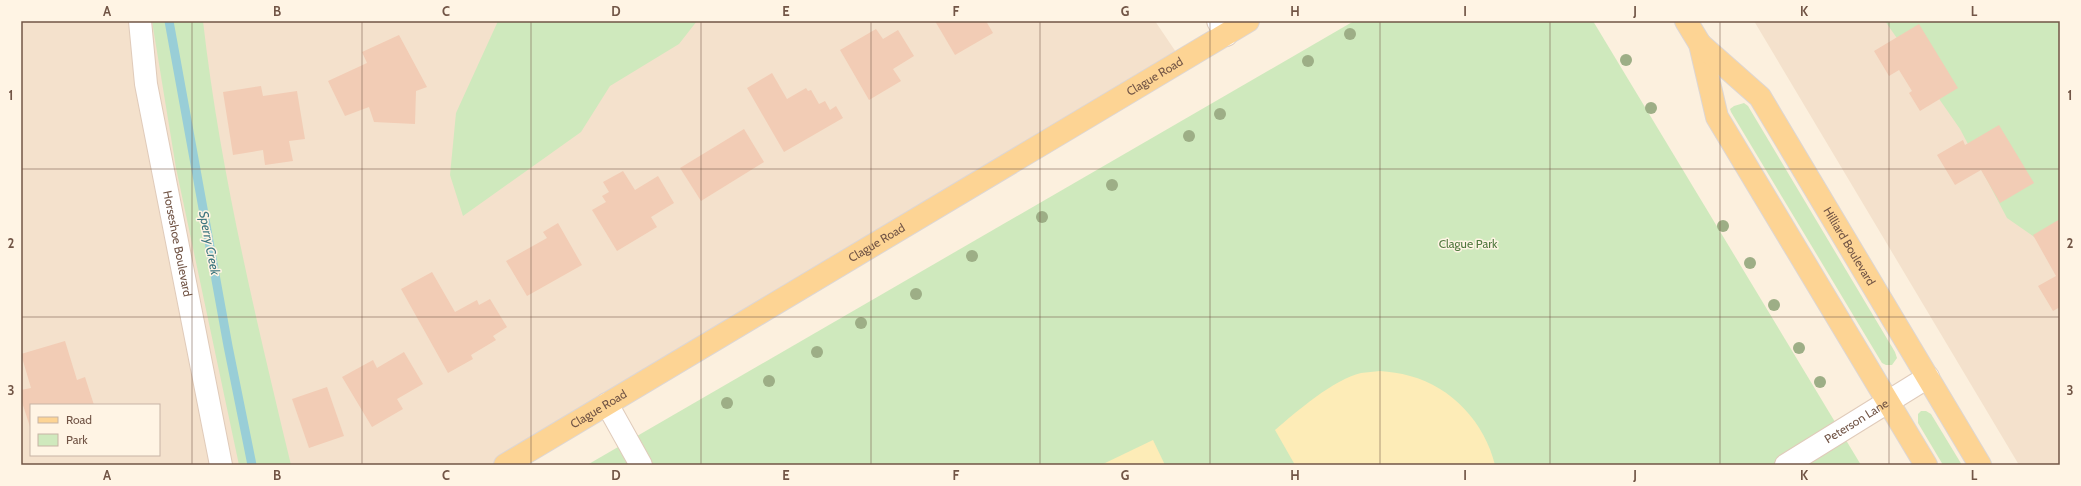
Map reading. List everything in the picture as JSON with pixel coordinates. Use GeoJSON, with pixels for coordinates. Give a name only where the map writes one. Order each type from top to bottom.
{"type":"FeatureCollection","features":[{"type":"Feature","properties":{"kind":"main road","name":"Clague Road"},"geometry":{"type":"LineString","coordinates":[[505,465],[1222,28],[1248,21]]}},
{"type":"Feature","properties":{"kind":"main road","name":"Hilliard Boulevard"},"geometry":{"type":"LineString","coordinates":[[1686,21],[1700,44],[1760,97],[1980,465]]}},
{"type":"Feature","properties":{"kind":"main road","name":"Hilliard Boulevard"},"geometry":{"type":"LineString","coordinates":[[1700,44],[1717,117],[1926,465]]}},
{"type":"Feature","properties":{"kind":"street","name":"Horseshoe Boulevard"},"geometry":{"type":"LineString","coordinates":[[140,21],[146,84],[221,465]]}},
{"type":"Feature","properties":{"kind":"street","name":"Peterson Lane"},"geometry":{"type":"LineString","coordinates":[[1786,465],[1928,377]]}},
{"type":"Feature","properties":{"kind":"street"},"geometry":{"type":"LineString","coordinates":[[607,404],[641,465]]}},
{"type":"Feature","properties":{"kind":"shaded area"},"geometry":{"type":"Polygon","coordinates":[[[21,21],[1155,21],[1182,61],[504,465],[21,465],[21,21]]]}},
{"type":"Feature","properties":{"kind":"shaded area"},"geometry":{"type":"Polygon","coordinates":[[[1754,21],[2060,21],[2060,465],[2019,465],[1754,21]]]}},
{"type":"Feature","properties":{"kind":"green space"},"geometry":{"type":"Polygon","coordinates":[[[152,21],[203,21],[210,77],[229,189],[252,300],[291,465],[239,465],[176,168],[152,21]]]}},
{"type":"Feature","properties":{"kind":"green space"},"geometry":{"type":"Polygon","coordinates":[[[498,21],[697,21],[679,44],[610,86],[581,132],[463,216],[450,175],[456,113],[498,21]]]}},
{"type":"Feature","properties":{"kind":"green space","name":"Clague Park"},"geometry":{"type":"Polygon","coordinates":[[[1354,21],[1593,21],[1861,465],[587,465],[1354,21]]]}},
{"type":"Feature","properties":{"kind":"green space"},"geometry":{"type":"Polygon","coordinates":[[[1885,21],[2060,21],[2060,255],[2007,218],[1960,129],[1885,21]]]}},
{"type":"Feature","properties":{"kind":"green space"},"geometry":{"type":"Polygon","coordinates":[[[1744,103],[1748,106],[1895,352],[1897,358],[1892,365],[1882,363],[1731,112],[1730,109],[1734,106],[1744,103]]]}},
{"type":"Feature","properties":{"kind":"green space"},"geometry":{"type":"Polygon","coordinates":[[[1921,411],[1926,411],[1931,414],[1962,465],[1943,465],[1918,423],[1918,414],[1921,411]]]}},
{"type":"Feature","properties":{"kind":"sand"},"geometry":{"type":"Polygon","coordinates":[[[1380,371],[1402,374],[1425,381],[1453,398],[1475,421],[1490,450],[1495,465],[1295,465],[1275,430],[1316,397],[1339,382],[1350,376],[1361,373],[1380,371]]]}},
{"type":"Feature","properties":{"kind":"sand"},"geometry":{"type":"Polygon","coordinates":[[[1153,440],[1165,465],[1101,465],[1153,440]]]}},
{"type":"Feature","properties":{"kind":"building"},"geometry":{"type":"Polygon","coordinates":[[[935,21],[986,21],[993,33],[955,55],[935,21]]]}},
{"type":"Feature","properties":{"kind":"building"},"geometry":{"type":"Polygon","coordinates":[[[1919,24],[1958,88],[1920,111],[1909,93],[1912,91],[1899,70],[1889,76],[1874,51],[1919,24]]]}},
{"type":"Feature","properties":{"kind":"building"},"geometry":{"type":"Polygon","coordinates":[[[876,29],[883,39],[898,30],[914,56],[893,69],[901,81],[869,100],[840,50],[876,29]]]}},
{"type":"Feature","properties":{"kind":"building"},"geometry":{"type":"Polygon","coordinates":[[[399,35],[427,87],[416,91],[415,124],[374,122],[369,107],[345,116],[328,81],[367,63],[362,52],[399,35]]]}},
{"type":"Feature","properties":{"kind":"building"},"geometry":{"type":"Polygon","coordinates":[[[772,73],[787,99],[806,88],[808,91],[811,90],[819,104],[825,101],[830,110],[836,106],[843,118],[784,152],[747,88],[772,73]]]}},
{"type":"Feature","properties":{"kind":"building"},"geometry":{"type":"Polygon","coordinates":[[[261,86],[263,96],[297,91],[305,139],[289,141],[293,161],[265,165],[263,150],[233,155],[223,92],[261,86]]]}},
{"type":"Feature","properties":{"kind":"building"},"geometry":{"type":"Polygon","coordinates":[[[1999,125],[2034,183],[2000,203],[1981,170],[1955,185],[1937,155],[1963,140],[1965,145],[1999,125]]]}},
{"type":"Feature","properties":{"kind":"building"},"geometry":{"type":"Polygon","coordinates":[[[744,129],[764,162],[701,201],[680,168],[744,129]]]}},
{"type":"Feature","properties":{"kind":"building"},"geometry":{"type":"Polygon","coordinates":[[[623,171],[635,190],[658,176],[674,203],[651,217],[657,227],[617,251],[592,210],[606,202],[602,196],[609,192],[603,182],[623,171]]]}},
{"type":"Feature","properties":{"kind":"building"},"geometry":{"type":"Polygon","coordinates":[[[2060,219],[2060,307],[2053,311],[2038,286],[2056,276],[2033,235],[2060,219]]]}},
{"type":"Feature","properties":{"kind":"building"},"geometry":{"type":"Polygon","coordinates":[[[558,223],[582,265],[527,296],[506,261],[547,238],[543,232],[558,223]]]}},
{"type":"Feature","properties":{"kind":"building"},"geometry":{"type":"Polygon","coordinates":[[[432,272],[455,312],[477,300],[479,305],[490,299],[507,327],[493,336],[496,340],[471,355],[473,359],[448,373],[401,289],[432,272]]]}},
{"type":"Feature","properties":{"kind":"building"},"geometry":{"type":"Polygon","coordinates":[[[65,341],[77,380],[85,377],[94,404],[30,404],[30,427],[21,399],[21,390],[31,388],[21,354],[65,341]]]}},
{"type":"Feature","properties":{"kind":"building"},"geometry":{"type":"Polygon","coordinates":[[[404,352],[423,384],[397,399],[403,409],[372,427],[342,377],[373,360],[377,368],[404,352]]]}},
{"type":"Feature","properties":{"kind":"building"},"geometry":{"type":"Polygon","coordinates":[[[327,387],[344,436],[309,448],[292,399],[327,387]]]}},
{"type":"Feature","properties":{"kind":"waterway","name":"Sperry Creek"},"geometry":{"type":"LineString","coordinates":[[169,21],[228,346],[252,465]]}}]}
